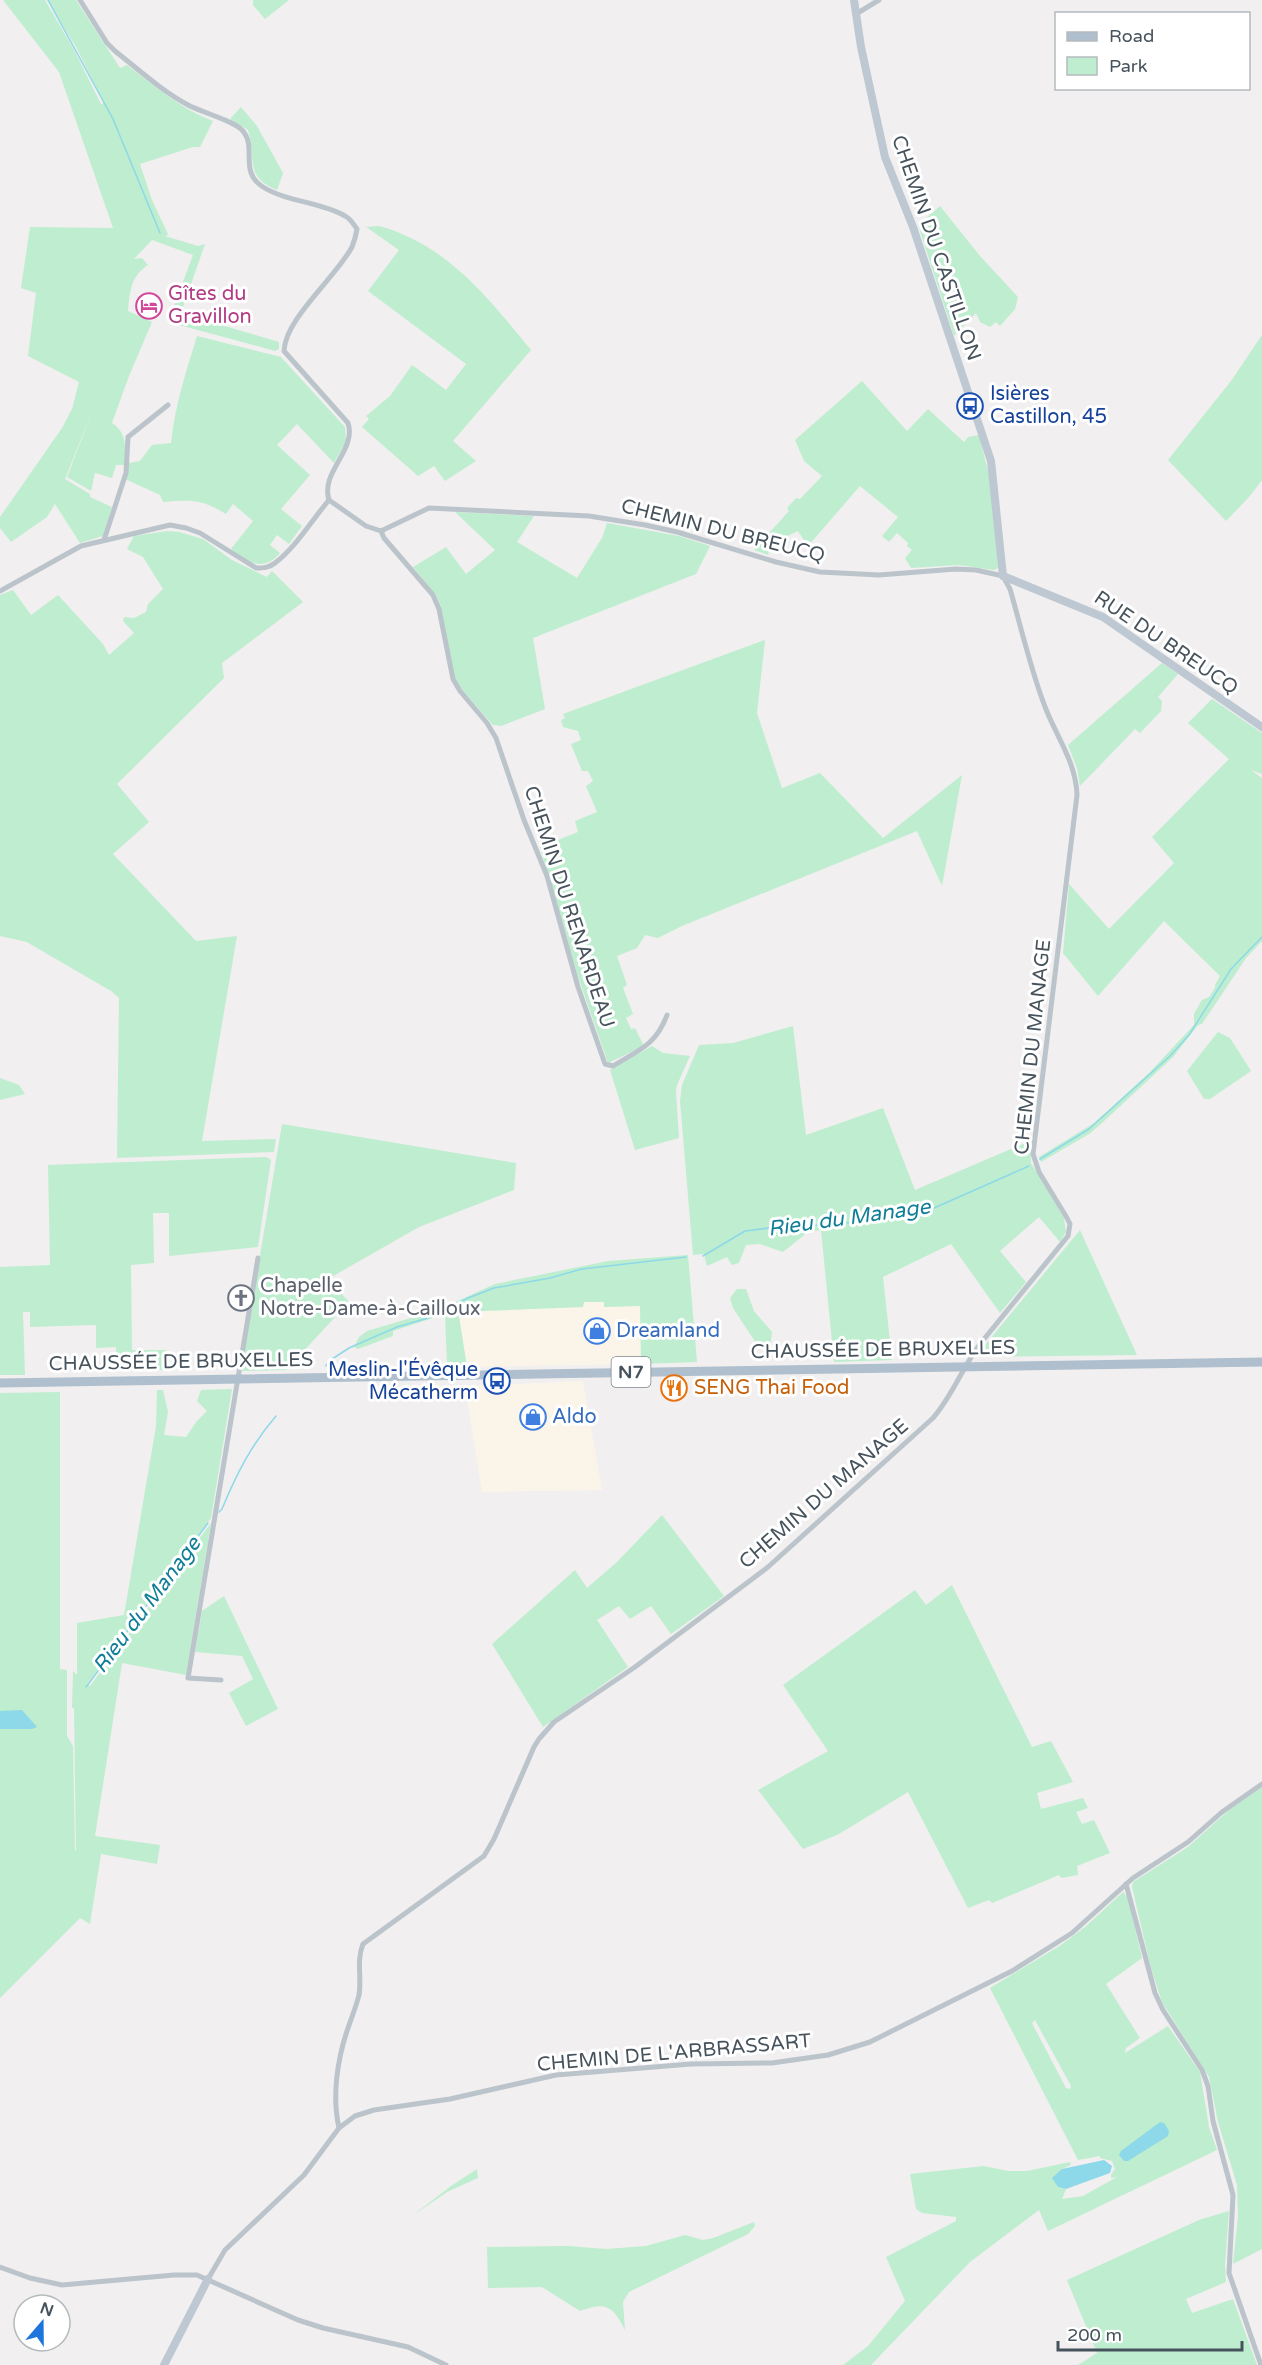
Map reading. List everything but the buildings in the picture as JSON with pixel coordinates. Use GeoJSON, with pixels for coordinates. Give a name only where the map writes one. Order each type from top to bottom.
{"type":"FeatureCollection","features":[{"type":"Feature","properties":{"kind":"main road","name":"CHAUSSÉE DE BRUXELLES"},"geometry":{"type":"LineString","coordinates":[[0,1383],[1262,1362]]}},
{"type":"Feature","properties":{"kind":"street"},"geometry":{"type":"LineString","coordinates":[[80,0],[92,21],[115,51],[171,95],[243,130],[247,141],[248,163],[256,182],[274,192],[346,216],[357,229],[352,247],[286,338],[284,351],[348,423],[349,440],[329,480],[328,500],[366,526],[381,531]]}},
{"type":"Feature","properties":{"kind":"street","name":"CHEMIN DU CASTILLON"},"geometry":{"type":"LineString","coordinates":[[854,0],[885,157],[913,227],[991,461],[1003,576]]}},
{"type":"Feature","properties":{"kind":"street"},"geometry":{"type":"LineString","coordinates":[[856,14],[879,0]]}},
{"type":"Feature","properties":{"kind":"street"},"geometry":{"type":"LineString","coordinates":[[104,540],[126,473],[128,438],[168,405]]}},
{"type":"Feature","properties":{"kind":"street"},"geometry":{"type":"LineString","coordinates":[[0,591],[81,546],[170,525],[186,528],[214,540],[256,568],[267,568],[288,550],[328,500]]}},
{"type":"Feature","properties":{"kind":"street","name":"CHEMIN DU BREUCQ"},"geometry":{"type":"LineString","coordinates":[[381,531],[429,508],[589,516],[645,525],[799,568],[836,574]]}},
{"type":"Feature","properties":{"kind":"street","name":"CHEMIN DU RENARDEAU"},"geometry":{"type":"LineString","coordinates":[[381,531],[384,538],[433,595],[439,609],[453,679],[459,691],[488,723],[496,738],[524,820],[547,876],[572,970],[605,1064],[613,1066],[650,1044],[661,1031],[667,1015]]}},
{"type":"Feature","properties":{"kind":"street","name":"RUE DU BREUCQ"},"geometry":{"type":"LineString","coordinates":[[836,574],[879,575],[956,569],[976,570],[1003,576],[1103,617],[1262,727]]}},
{"type":"Feature","properties":{"kind":"street","name":"CHEMIN DU MANAGE"},"geometry":{"type":"LineString","coordinates":[[339,2128],[335,2099],[346,2033],[358,1996],[359,1960],[363,1944],[484,1856],[494,1839],[534,1747],[550,1726],[635,1667],[768,1568],[933,1418],[950,1397],[965,1367],[996,1323],[1062,1246],[1070,1230],[1067,1218],[1039,1172],[1033,1154],[1064,912],[1077,785],[1072,764],[1044,704],[1010,588],[1003,576]]}},
{"type":"Feature","properties":{"kind":"street"},"geometry":{"type":"LineString","coordinates":[[221,1680],[188,1678],[258,1258]]}},
{"type":"Feature","properties":{"kind":"street","name":"CHEMIN DE L'ARBRASSART"},"geometry":{"type":"LineString","coordinates":[[339,2128],[355,2116],[374,2110],[450,2099],[556,2075],[691,2064],[772,2064],[851,2049],[899,2029],[1033,1959],[1072,1934],[1126,1884],[1188,1842],[1222,1812],[1262,1784]]}},
{"type":"Feature","properties":{"kind":"street"},"geometry":{"type":"LineString","coordinates":[[1126,1884],[1155,1992],[1163,2010],[1202,2070],[1208,2086],[1213,2121],[1233,2195],[1229,2273],[1261,2365]]}},
{"type":"Feature","properties":{"kind":"street"},"geometry":{"type":"LineString","coordinates":[[164,2365],[225,2250],[304,2175],[339,2128]]}},
{"type":"Feature","properties":{"kind":"street"},"geometry":{"type":"LineString","coordinates":[[0,2267],[30,2278],[62,2285],[188,2275],[208,2279],[298,2319],[323,2328],[408,2348],[446,2365]]}},
{"type":"Feature","properties":{"kind":"shaded area"},"geometry":{"type":"Polygon","coordinates":[[[583,1302],[604,1302],[605,1307],[640,1306],[641,1364],[467,1367],[459,1317],[483,1311],[583,1307],[583,1302]]]}},
{"type":"Feature","properties":{"kind":"shaded area"},"geometry":{"type":"Polygon","coordinates":[[[583,1381],[602,1490],[482,1492],[465,1386],[583,1381]]]}},
{"type":"Feature","properties":{"kind":"green space"},"geometry":{"type":"Polygon","coordinates":[[[3,0],[45,0],[73,48],[101,104],[104,103],[76,47],[47,0],[76,0],[120,68],[127,65],[179,104],[213,121],[200,147],[193,147],[140,164],[152,200],[167,232],[168,235],[165,236],[198,246],[205,244],[181,313],[279,342],[279,349],[275,351],[168,322],[193,255],[152,240],[134,259],[142,258],[148,265],[134,280],[130,291],[128,311],[152,322],[112,423],[123,436],[125,465],[116,465],[112,478],[95,473],[91,491],[67,477],[94,407],[65,479],[90,494],[90,497],[112,507],[103,536],[80,543],[55,504],[47,517],[11,542],[0,528],[0,517],[62,428],[72,409],[79,382],[28,356],[36,293],[21,288],[30,227],[113,228],[59,72],[3,0]]]}},
{"type":"Feature","properties":{"kind":"green space"},"geometry":{"type":"Polygon","coordinates":[[[253,0],[289,0],[265,19],[253,5],[253,0]]]}},
{"type":"Feature","properties":{"kind":"green space"},"geometry":{"type":"Polygon","coordinates":[[[241,107],[257,126],[283,173],[277,190],[266,185],[255,173],[248,130],[230,119],[241,107]]]}},
{"type":"Feature","properties":{"kind":"green space"},"geometry":{"type":"Polygon","coordinates":[[[940,206],[980,256],[1018,297],[1015,309],[1000,326],[996,322],[990,327],[980,322],[976,313],[954,336],[918,225],[940,206]]]}},
{"type":"Feature","properties":{"kind":"green space"},"geometry":{"type":"Polygon","coordinates":[[[379,226],[426,246],[446,260],[499,311],[531,350],[453,441],[476,461],[445,481],[434,466],[418,476],[362,427],[369,419],[366,416],[390,396],[412,365],[446,390],[466,364],[368,291],[399,250],[366,227],[379,226]]]}},
{"type":"Feature","properties":{"kind":"green space"},"geometry":{"type":"Polygon","coordinates":[[[1262,335],[1262,480],[1226,521],[1168,460],[1231,381],[1262,335]]]}},
{"type":"Feature","properties":{"kind":"green space"},"geometry":{"type":"Polygon","coordinates":[[[197,336],[281,357],[345,427],[346,441],[334,463],[297,424],[277,445],[310,475],[281,509],[302,526],[289,544],[277,535],[270,545],[280,553],[268,563],[249,561],[231,549],[253,521],[233,504],[226,514],[196,502],[163,502],[160,495],[125,479],[128,463],[140,461],[152,445],[171,443],[178,402],[197,336]]]}},
{"type":"Feature","properties":{"kind":"green space"},"geometry":{"type":"Polygon","coordinates":[[[862,381],[907,431],[928,409],[964,442],[968,437],[979,435],[991,483],[998,568],[994,570],[959,565],[911,568],[905,558],[912,550],[907,546],[908,543],[897,533],[889,542],[882,536],[898,517],[860,486],[808,546],[798,531],[772,543],[768,555],[754,550],[789,511],[787,508],[796,498],[800,499],[822,476],[804,461],[795,440],[862,381]]]}},
{"type":"Feature","properties":{"kind":"green space"},"geometry":{"type":"Polygon","coordinates":[[[455,512],[534,516],[517,542],[577,578],[602,538],[607,523],[679,536],[710,546],[696,574],[533,638],[545,709],[501,726],[493,725],[463,691],[454,676],[440,604],[436,595],[413,567],[446,547],[466,574],[495,550],[455,512]]]}},
{"type":"Feature","properties":{"kind":"green space"},"geometry":{"type":"Polygon","coordinates":[[[167,531],[203,539],[232,560],[267,577],[272,571],[303,602],[222,663],[224,678],[117,784],[149,822],[113,854],[196,941],[237,936],[202,1141],[276,1139],[274,1152],[117,1158],[119,998],[111,991],[27,942],[0,936],[0,595],[13,590],[31,615],[58,595],[103,644],[109,655],[134,633],[123,621],[124,617],[134,618],[146,612],[148,604],[163,589],[143,557],[127,549],[134,536],[167,531]]]}},
{"type":"Feature","properties":{"kind":"green space"},"geometry":{"type":"Polygon","coordinates":[[[765,640],[757,713],[782,788],[820,773],[883,838],[962,775],[942,886],[917,831],[682,926],[658,938],[645,935],[637,948],[617,956],[627,985],[623,988],[633,1014],[626,1018],[631,1029],[635,1028],[644,1046],[608,1063],[576,971],[540,847],[578,832],[575,821],[597,812],[586,786],[593,781],[588,771],[582,771],[571,744],[581,740],[578,731],[563,727],[561,720],[565,718],[563,714],[765,640]]]}},
{"type":"Feature","properties":{"kind":"green space"},"geometry":{"type":"Polygon","coordinates":[[[1162,663],[1178,674],[1158,697],[1162,701],[1161,711],[1140,733],[1135,729],[1080,786],[1077,768],[1068,745],[1162,663]]]}},
{"type":"Feature","properties":{"kind":"green space"},"geometry":{"type":"Polygon","coordinates":[[[1212,699],[1262,733],[1262,774],[1251,770],[1262,778],[1262,941],[1246,958],[1202,1024],[1198,1025],[1173,1057],[1089,1134],[1041,1162],[1039,1157],[1094,1123],[1150,1072],[1194,1025],[1194,1014],[1202,1000],[1209,997],[1220,976],[1164,921],[1098,996],[1063,953],[1069,884],[1109,929],[1174,863],[1152,837],[1229,759],[1188,723],[1212,699]]]}},
{"type":"Feature","properties":{"kind":"green space"},"geometry":{"type":"Polygon","coordinates":[[[793,1026],[806,1135],[883,1108],[915,1190],[1030,1141],[1031,1163],[1064,1218],[1066,1232],[1060,1242],[1039,1217],[1000,1251],[1026,1282],[1000,1313],[951,1244],[883,1277],[892,1360],[834,1362],[821,1230],[808,1232],[783,1252],[760,1244],[746,1245],[739,1263],[732,1265],[727,1257],[707,1266],[704,1254],[693,1255],[680,1101],[682,1085],[699,1045],[733,1043],[793,1026]]]}},
{"type":"Feature","properties":{"kind":"green space"},"geometry":{"type":"Polygon","coordinates":[[[1218,1032],[1230,1038],[1251,1071],[1210,1099],[1204,1099],[1187,1071],[1218,1032]]]}},
{"type":"Feature","properties":{"kind":"green space"},"geometry":{"type":"Polygon","coordinates":[[[652,1046],[663,1053],[690,1056],[676,1092],[679,1138],[635,1150],[610,1070],[652,1046]]]}},
{"type":"Feature","properties":{"kind":"green space"},"geometry":{"type":"Polygon","coordinates":[[[0,1078],[19,1085],[25,1094],[0,1100],[0,1078]]]}},
{"type":"Feature","properties":{"kind":"green space"},"geometry":{"type":"Polygon","coordinates":[[[282,1124],[516,1163],[514,1190],[419,1227],[328,1279],[349,1302],[286,1370],[243,1371],[241,1369],[282,1124]]]}},
{"type":"Feature","properties":{"kind":"green space"},"geometry":{"type":"Polygon","coordinates":[[[266,1157],[271,1160],[258,1247],[169,1256],[169,1213],[153,1213],[154,1263],[131,1265],[132,1350],[166,1350],[166,1370],[116,1371],[116,1347],[96,1348],[96,1325],[30,1327],[30,1312],[23,1312],[25,1375],[0,1375],[0,1267],[50,1265],[48,1165],[266,1157]]]}},
{"type":"Feature","properties":{"kind":"green space"},"geometry":{"type":"Polygon","coordinates":[[[1080,1230],[1137,1355],[977,1357],[985,1345],[1080,1230]]]}},
{"type":"Feature","properties":{"kind":"green space"},"geometry":{"type":"Polygon","coordinates":[[[688,1255],[697,1362],[641,1364],[640,1306],[604,1307],[604,1302],[584,1302],[583,1307],[483,1311],[459,1316],[467,1367],[451,1367],[447,1364],[445,1314],[393,1331],[393,1336],[358,1349],[354,1347],[359,1337],[367,1331],[438,1310],[495,1284],[608,1261],[688,1255]]]}},
{"type":"Feature","properties":{"kind":"green space"},"geometry":{"type":"Polygon","coordinates":[[[737,1289],[746,1289],[754,1311],[772,1332],[770,1348],[758,1346],[733,1308],[730,1298],[737,1289]]]}},
{"type":"Feature","properties":{"kind":"green space"},"geometry":{"type":"Polygon","coordinates":[[[232,1389],[211,1518],[87,1684],[90,1686],[211,1523],[186,1675],[122,1663],[95,1836],[160,1845],[157,1864],[101,1854],[90,1924],[80,1918],[0,1998],[0,1729],[32,1729],[22,1711],[0,1711],[0,1393],[60,1392],[60,1669],[67,1670],[67,1736],[73,1746],[76,1851],[74,1708],[72,1708],[73,1671],[77,1675],[77,1623],[124,1615],[156,1426],[157,1390],[163,1390],[168,1412],[164,1435],[186,1437],[207,1411],[197,1401],[201,1390],[232,1389]]]}},
{"type":"Feature","properties":{"kind":"green space"},"geometry":{"type":"Polygon","coordinates":[[[662,1515],[724,1596],[671,1634],[651,1606],[630,1619],[619,1606],[597,1620],[628,1667],[543,1727],[492,1644],[575,1570],[587,1588],[617,1562],[662,1515]]]}},
{"type":"Feature","properties":{"kind":"green space"},"geometry":{"type":"Polygon","coordinates":[[[952,1585],[1032,1747],[1051,1741],[1073,1782],[1037,1793],[1041,1809],[1083,1798],[1088,1808],[1076,1812],[1082,1824],[1094,1820],[1110,1853],[1077,1866],[1078,1875],[1061,1878],[1059,1875],[992,1903],[989,1900],[968,1908],[908,1792],[839,1834],[803,1849],[758,1790],[828,1751],[783,1685],[915,1590],[926,1605],[952,1585]]]}},
{"type":"Feature","properties":{"kind":"green space"},"geometry":{"type":"Polygon","coordinates":[[[224,1596],[278,1709],[246,1726],[229,1693],[253,1679],[242,1656],[195,1652],[202,1611],[224,1596]]]}},
{"type":"Feature","properties":{"kind":"green space"},"geometry":{"type":"Polygon","coordinates":[[[1262,1787],[1262,2249],[1233,2264],[1238,2216],[1237,2185],[1218,2122],[1209,2077],[1162,2002],[1151,1968],[1132,1887],[1133,1882],[1188,1847],[1229,1810],[1262,1787]]]}},
{"type":"Feature","properties":{"kind":"green space"},"geometry":{"type":"Polygon","coordinates":[[[1123,1892],[1128,1898],[1142,1958],[1106,1984],[1140,2038],[1126,2048],[1125,2053],[1168,2026],[1200,2072],[1209,2127],[1217,2150],[1048,2231],[1039,2210],[970,2262],[871,2365],[843,2365],[868,2346],[905,2301],[886,2257],[956,2221],[956,2217],[922,2213],[916,2209],[910,2174],[984,2166],[1008,2171],[1027,2171],[1070,2162],[1071,2165],[1062,2169],[1058,2187],[1066,2189],[1062,2199],[1083,2196],[1117,2177],[1111,2178],[1115,2169],[1112,2161],[1100,2158],[1100,2156],[1078,2160],[990,1988],[1061,1945],[1085,1927],[1123,1892]],[[1035,2020],[1032,2023],[1066,2088],[1070,2089],[1071,2086],[1035,2020]]]}},
{"type":"Feature","properties":{"kind":"green space"},"geometry":{"type":"Polygon","coordinates":[[[477,2169],[478,2178],[447,2192],[412,2216],[451,2186],[477,2169]]]}},
{"type":"Feature","properties":{"kind":"green space"},"geometry":{"type":"Polygon","coordinates":[[[1229,2211],[1226,2282],[1186,2299],[1192,2313],[1233,2299],[1257,2365],[1078,2365],[1097,2353],[1067,2280],[1199,2220],[1229,2211]]]}},
{"type":"Feature","properties":{"kind":"green space"},"geometry":{"type":"Polygon","coordinates":[[[754,2222],[755,2226],[748,2234],[629,2292],[623,2302],[625,2330],[617,2316],[608,2308],[596,2306],[580,2311],[542,2287],[488,2288],[487,2247],[568,2246],[606,2249],[646,2246],[685,2235],[703,2240],[713,2238],[754,2222]]]}},
{"type":"Feature","properties":{"kind":"water"},"geometry":{"type":"Polygon","coordinates":[[[22,1710],[37,1727],[0,1729],[0,1711],[22,1710]]]}},
{"type":"Feature","properties":{"kind":"water"},"geometry":{"type":"Polygon","coordinates":[[[1160,2122],[1164,2123],[1169,2131],[1168,2136],[1128,2161],[1124,2161],[1119,2155],[1121,2151],[1160,2122]]]}},
{"type":"Feature","properties":{"kind":"water"},"geometry":{"type":"Polygon","coordinates":[[[1104,2160],[1112,2166],[1110,2173],[1066,2189],[1058,2187],[1052,2178],[1062,2169],[1104,2160]]]}},
{"type":"Feature","properties":{"kind":"waterway"},"geometry":{"type":"LineString","coordinates":[[48,0],[113,119],[160,233]]}},
{"type":"Feature","properties":{"kind":"waterway","name":"Rieu du Manage"},"geometry":{"type":"LineString","coordinates":[[1040,1159],[1089,1129],[1170,1056],[1189,1035],[1231,969],[1262,937]]}},
{"type":"Feature","properties":{"kind":"waterway","name":"Rieu du Manage"},"geometry":{"type":"LineString","coordinates":[[703,1256],[745,1231],[793,1225],[882,1220],[925,1212],[1029,1166]]}},
{"type":"Feature","properties":{"kind":"waterway","name":"Rieu du Manage"},"geometry":{"type":"LineString","coordinates":[[326,1366],[329,1361],[349,1348],[397,1327],[428,1318],[494,1288],[550,1278],[582,1269],[686,1257]]}},
{"type":"Feature","properties":{"kind":"waterway","name":"Rieu du Manage"},"geometry":{"type":"LineString","coordinates":[[219,1512],[252,1449],[276,1416]]}},
{"type":"Feature","properties":{"kind":"waterway","name":"Rieu du Manage"},"geometry":{"type":"LineString","coordinates":[[86,1687],[208,1523]]}},
{"type":"Feature","properties":{"kind":"place","name":"Gîtes du Gravillon"},"geometry":{"type":"Point","coordinates":[149,306]}},
{"type":"Feature","properties":{"kind":"place","name":"Isières Castillon, 45"},"geometry":{"type":"Point","coordinates":[970,406]}},
{"type":"Feature","properties":{"kind":"place","name":"Chapelle Notre-Dame-à-Cailloux"},"geometry":{"type":"Point","coordinates":[241,1298]}},
{"type":"Feature","properties":{"kind":"place","name":"Dreamland"},"geometry":{"type":"Point","coordinates":[597,1331]}},
{"type":"Feature","properties":{"kind":"place","name":"Meslin-l'Évêque Mécatherm"},"geometry":{"type":"Point","coordinates":[497,1381]}},
{"type":"Feature","properties":{"kind":"place","name":"SENG Thai Food"},"geometry":{"type":"Point","coordinates":[674,1388]}},
{"type":"Feature","properties":{"kind":"place","name":"Aldo"},"geometry":{"type":"Point","coordinates":[533,1417]}}]}
